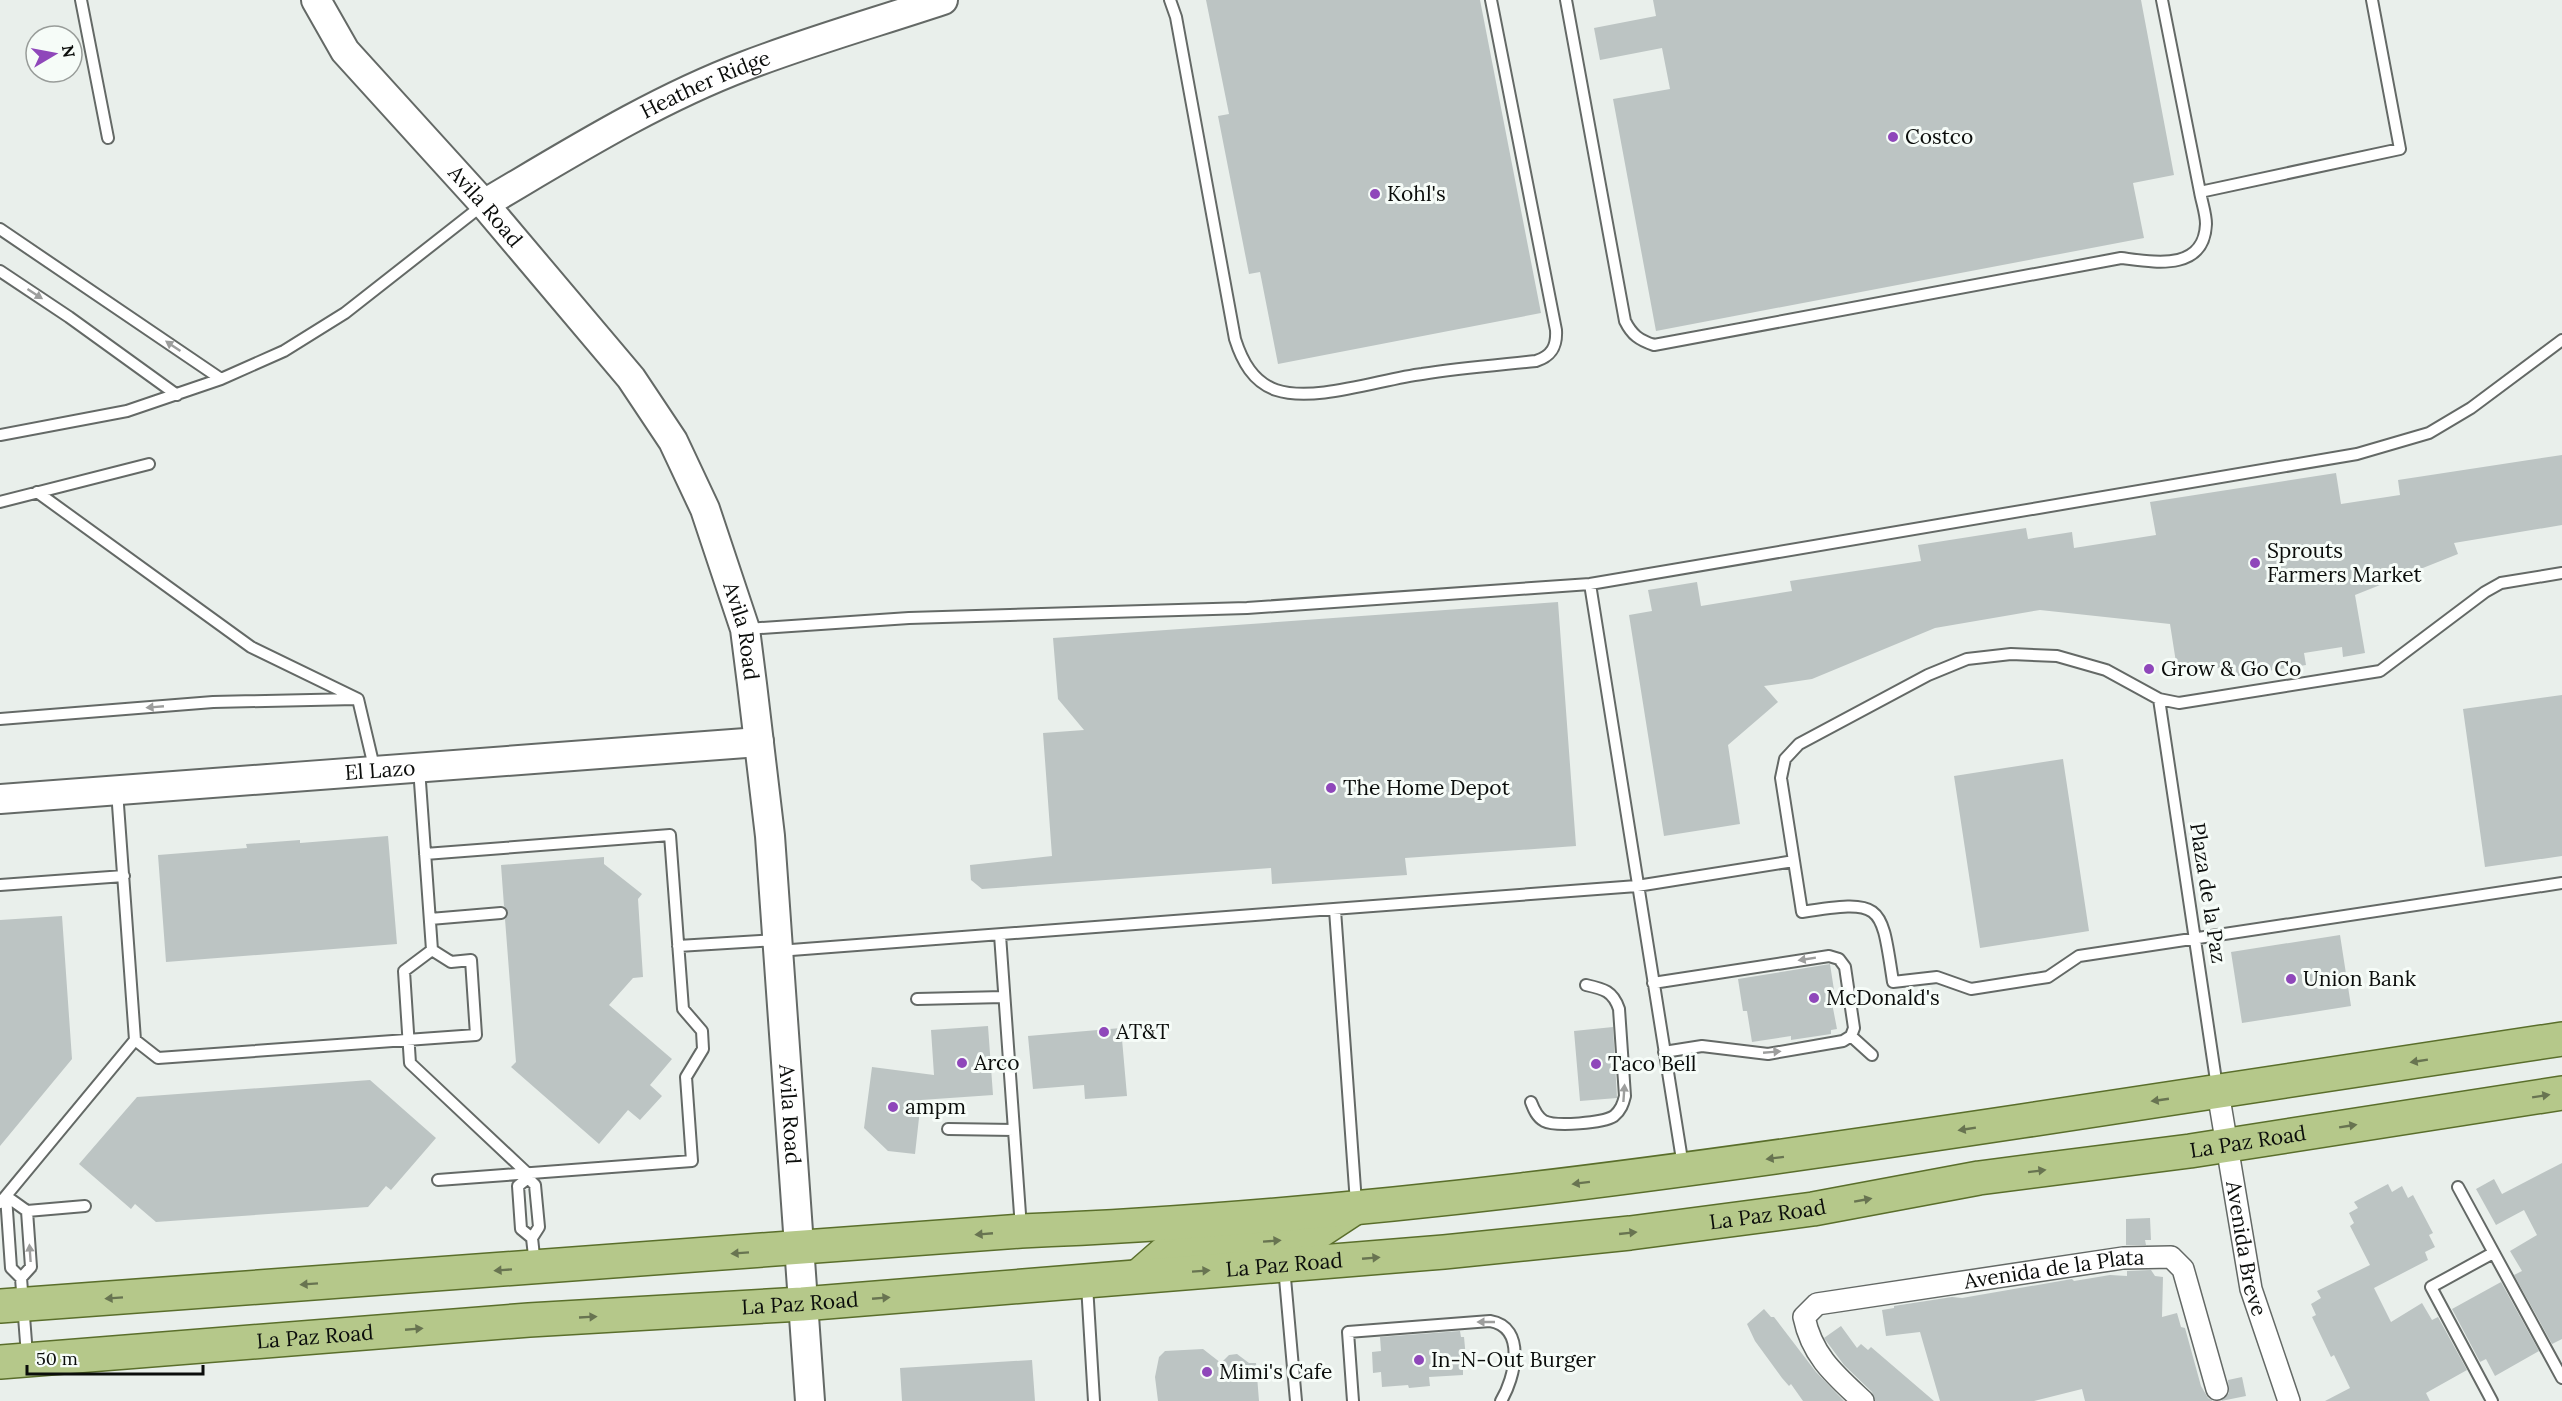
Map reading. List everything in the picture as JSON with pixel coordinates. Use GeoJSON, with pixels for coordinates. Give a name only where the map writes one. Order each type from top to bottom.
{"type":"FeatureCollection","features":[{"type":"Feature","properties":{"kind":"main road","name":"Avila Road"},"geometry":{"type":"LineString","coordinates":[[316,0],[345,51],[484,204],[631,378],[673,441],[705,509],[745,629],[759,742],[770,836],[810,1401]]}},
{"type":"Feature","properties":{"kind":"main road","name":"Heather Ridge"},"geometry":{"type":"LineString","coordinates":[[484,204],[610,129],[675,96],[745,66],[943,0]]}},
{"type":"Feature","properties":{"kind":"main road","name":"El Lazo"},"geometry":{"type":"LineString","coordinates":[[0,799],[759,742]]}},
{"type":"Feature","properties":{"kind":"main road"},"geometry":{"type":"LineString","coordinates":[[15,1296],[534,1253],[798,1249],[1356,1207],[1536,1188],[1802,1155],[2562,1039]]}},
{"type":"Feature","properties":{"kind":"main road","name":"La Paz Road"},"geometry":{"type":"LineString","coordinates":[[14,1361],[529,1320],[802,1304],[1284,1266],[1630,1233],[1813,1209],[1979,1178],[2228,1145],[2562,1093]]}},
{"type":"Feature","properties":{"kind":"main road"},"geometry":{"type":"LineString","coordinates":[[1139,1276],[1164,1254],[1185,1248],[1312,1236],[1356,1207]]}},
{"type":"Feature","properties":{"kind":"street","name":"Avenida Breve"},"geometry":{"type":"LineString","coordinates":[[2218,1092],[2251,1289],[2289,1401]]}},
{"type":"Feature","properties":{"kind":"street","name":"Avenida de la Plata"},"geometry":{"type":"LineString","coordinates":[[1863,1401],[1830,1370],[1808,1339],[1804,1317],[1817,1304],[2122,1258],[2171,1257],[2183,1269],[2217,1389]]}},
{"type":"Feature","properties":{"kind":"lane"},"geometry":{"type":"LineString","coordinates":[[81,0],[108,138]]}},
{"type":"Feature","properties":{"kind":"lane"},"geometry":{"type":"LineString","coordinates":[[1170,0],[1176,17],[1234,339],[1242,360],[1254,376],[1273,390],[1293,395],[1314,394],[1421,374],[1536,361],[1546,358],[1552,351],[1556,340],[1556,330],[1491,0]]}},
{"type":"Feature","properties":{"kind":"lane"},"geometry":{"type":"LineString","coordinates":[[1566,0],[1625,321],[1632,334],[1642,342],[1654,345],[2121,258],[2170,262],[2185,259],[2199,249],[2204,238],[2206,222],[2162,0]]}},
{"type":"Feature","properties":{"kind":"lane"},"geometry":{"type":"LineString","coordinates":[[2200,192],[2400,149],[2372,0]]}},
{"type":"Feature","properties":{"kind":"lane"},"geometry":{"type":"LineString","coordinates":[[0,435],[127,411],[221,379],[284,351],[345,313],[484,204]]}},
{"type":"Feature","properties":{"kind":"lane"},"geometry":{"type":"LineString","coordinates":[[0,229],[221,379]]}},
{"type":"Feature","properties":{"kind":"lane"},"geometry":{"type":"LineString","coordinates":[[0,271],[69,317],[177,395]]}},
{"type":"Feature","properties":{"kind":"lane"},"geometry":{"type":"LineString","coordinates":[[745,629],[909,618],[1247,608],[1590,584],[2357,454],[2429,433],[2471,408],[2562,340]]}},
{"type":"Feature","properties":{"kind":"lane"},"geometry":{"type":"LineString","coordinates":[[0,502],[148,464]]}},
{"type":"Feature","properties":{"kind":"lane"},"geometry":{"type":"LineString","coordinates":[[37,492],[250,647],[358,699]]}},
{"type":"Feature","properties":{"kind":"lane"},"geometry":{"type":"LineString","coordinates":[[2562,573],[2501,583],[2380,671],[2179,704],[2159,699],[2106,670],[2057,656],[2011,654],[1967,659],[1928,675],[1799,744],[1785,759],[1781,778],[1803,912],[1847,905],[1865,907],[1878,916],[1885,932],[1893,982],[1937,977],[1971,989],[1981,988],[2048,977],[2079,956],[2562,883]]}},
{"type":"Feature","properties":{"kind":"lane"},"geometry":{"type":"LineString","coordinates":[[1590,584],[1683,1170]]}},
{"type":"Feature","properties":{"kind":"lane"},"geometry":{"type":"LineString","coordinates":[[0,719],[213,702],[358,699]]}},
{"type":"Feature","properties":{"kind":"lane"},"geometry":{"type":"LineString","coordinates":[[358,699],[375,771]]}},
{"type":"Feature","properties":{"kind":"lane","name":"Plaza de la Paz"},"geometry":{"type":"LineString","coordinates":[[2159,699],[2218,1092]]}},
{"type":"Feature","properties":{"kind":"lane"},"geometry":{"type":"LineString","coordinates":[[419,768],[432,950]]}},
{"type":"Feature","properties":{"kind":"lane"},"geometry":{"type":"LineString","coordinates":[[14,1361],[15,1296],[3,1199],[135,1040],[117,791]]}},
{"type":"Feature","properties":{"kind":"lane"},"geometry":{"type":"LineString","coordinates":[[425,854],[670,835],[682,1009],[702,1031],[703,1049],[686,1077],[692,1161],[528,1176],[438,1180]]}},
{"type":"Feature","properties":{"kind":"lane"},"geometry":{"type":"LineString","coordinates":[[678,946],[777,945],[999,936],[1637,886],[1794,861]]}},
{"type":"Feature","properties":{"kind":"lane"},"geometry":{"type":"LineString","coordinates":[[0,885],[124,876]]}},
{"type":"Feature","properties":{"kind":"lane"},"geometry":{"type":"LineString","coordinates":[[1335,910],[1356,1207]]}},
{"type":"Feature","properties":{"kind":"lane"},"geometry":{"type":"LineString","coordinates":[[430,919],[501,913]]}},
{"type":"Feature","properties":{"kind":"lane"},"geometry":{"type":"LineString","coordinates":[[999,936],[1021,1231]]}},
{"type":"Feature","properties":{"kind":"lane"},"geometry":{"type":"LineString","coordinates":[[135,1040],[158,1058],[409,1038],[476,1035],[471,960],[451,962],[432,950]]}},
{"type":"Feature","properties":{"kind":"lane"},"geometry":{"type":"LineString","coordinates":[[432,950],[404,971],[411,1063],[535,1185],[539,1227],[534,1253]]}},
{"type":"Feature","properties":{"kind":"lane"},"geometry":{"type":"LineString","coordinates":[[1653,983],[1829,956],[1839,959],[1845,967],[1854,1028],[1851,1036],[1843,1041],[1768,1053],[1702,1046],[1664,1052]]}},
{"type":"Feature","properties":{"kind":"lane"},"geometry":{"type":"LineString","coordinates":[[1531,1102],[1536,1114],[1544,1121],[1553,1124],[1602,1121],[1613,1116],[1622,1108],[1625,1096],[1619,1010],[1615,997],[1605,989],[1586,985]]}},
{"type":"Feature","properties":{"kind":"lane"},"geometry":{"type":"LineString","coordinates":[[917,999],[1004,997]]}},
{"type":"Feature","properties":{"kind":"lane"},"geometry":{"type":"LineString","coordinates":[[1851,1036],[1872,1055]]}},
{"type":"Feature","properties":{"kind":"lane"},"geometry":{"type":"LineString","coordinates":[[948,1129],[1014,1130]]}},
{"type":"Feature","properties":{"kind":"lane"},"geometry":{"type":"LineString","coordinates":[[528,1176],[518,1186],[521,1229],[534,1253]]}},
{"type":"Feature","properties":{"kind":"lane"},"geometry":{"type":"LineString","coordinates":[[2458,1187],[2562,1378]]}},
{"type":"Feature","properties":{"kind":"lane"},"geometry":{"type":"LineString","coordinates":[[3,1199],[27,1211],[84,1206]]}},
{"type":"Feature","properties":{"kind":"lane"},"geometry":{"type":"LineString","coordinates":[[15,1296],[31,1268],[27,1211]]}},
{"type":"Feature","properties":{"kind":"lane"},"geometry":{"type":"LineString","coordinates":[[2492,1401],[2431,1287],[2493,1253]]}},
{"type":"Feature","properties":{"kind":"lane"},"geometry":{"type":"LineString","coordinates":[[1284,1266],[1296,1401]]}},
{"type":"Feature","properties":{"kind":"lane"},"geometry":{"type":"LineString","coordinates":[[1086,1281],[1094,1401]]}},
{"type":"Feature","properties":{"kind":"lane"},"geometry":{"type":"LineString","coordinates":[[1353,1401],[1348,1332],[1490,1321],[1500,1323],[1510,1332],[1515,1344],[1513,1373],[1501,1401]]}},
{"type":"Feature","properties":{"kind":"building","name":"Kohl's"},"geometry":{"type":"Polygon","coordinates":[[[1206,0],[1480,0],[1541,313],[1278,364],[1260,272],[1249,274],[1218,116],[1229,114],[1206,0]]]}},
{"type":"Feature","properties":{"kind":"building","name":"Costco"},"geometry":{"type":"Polygon","coordinates":[[[1653,0],[2141,0],[2174,175],[2133,183],[2144,238],[1656,331],[1613,99],[1670,89],[1662,48],[1600,60],[1594,28],[1656,16],[1653,0]]]}},
{"type":"Feature","properties":{"kind":"building"},"geometry":{"type":"Polygon","coordinates":[[[2562,455],[2562,525],[2454,543],[2458,554],[2355,595],[2365,653],[2343,657],[2342,647],[2304,653],[2306,665],[2237,676],[2235,665],[2178,675],[2170,624],[2040,610],[1935,628],[1812,679],[1764,686],[1778,702],[1728,745],[1740,824],[1664,836],[1629,615],[1652,611],[1648,590],[1697,582],[1701,606],[1792,591],[1790,581],[1921,561],[1918,545],[2026,528],[2028,539],[2072,532],[2074,548],[2156,535],[2150,502],[2336,473],[2341,504],[2400,495],[2398,480],[2562,455]]]}},
{"type":"Feature","properties":{"kind":"building","name":"The Home Depot"},"geometry":{"type":"Polygon","coordinates":[[[1558,602],[1576,846],[1405,858],[1407,875],[1272,884],[1271,868],[982,889],[971,880],[970,865],[1052,856],[1043,733],[1084,730],[1058,699],[1053,638],[1558,602]]]}},
{"type":"Feature","properties":{"kind":"building"},"geometry":{"type":"Polygon","coordinates":[[[2562,695],[2562,856],[2485,867],[2463,709],[2562,695]]]}},
{"type":"Feature","properties":{"kind":"building"},"geometry":{"type":"Polygon","coordinates":[[[2063,759],[2089,931],[1980,948],[1954,776],[2063,759]]]}},
{"type":"Feature","properties":{"kind":"building"},"geometry":{"type":"Polygon","coordinates":[[[388,836],[397,944],[166,962],[158,855],[247,848],[246,844],[300,840],[300,843],[388,836]]]}},
{"type":"Feature","properties":{"kind":"building"},"geometry":{"type":"Polygon","coordinates":[[[604,857],[604,864],[642,894],[638,899],[643,977],[633,978],[609,1005],[672,1059],[650,1085],[662,1096],[640,1120],[628,1110],[599,1144],[511,1067],[516,1062],[505,919],[508,913],[504,906],[501,865],[604,857]]]}},
{"type":"Feature","properties":{"kind":"building"},"geometry":{"type":"Polygon","coordinates":[[[62,916],[72,1059],[0,1146],[0,920],[62,916]]]}},
{"type":"Feature","properties":{"kind":"building","name":"Union Bank"},"geometry":{"type":"Polygon","coordinates":[[[2340,935],[2351,1006],[2242,1023],[2231,952],[2340,935]]]}},
{"type":"Feature","properties":{"kind":"building"},"geometry":{"type":"Polygon","coordinates":[[[1830,964],[1836,1003],[1832,1003],[1837,1029],[1831,1030],[1831,1034],[1791,1040],[1791,1036],[1752,1042],[1747,1011],[1743,1011],[1738,979],[1830,964]]]}},
{"type":"Feature","properties":{"kind":"building"},"geometry":{"type":"Polygon","coordinates":[[[988,1026],[993,1095],[921,1100],[915,1154],[888,1151],[864,1128],[872,1067],[934,1075],[931,1030],[988,1026]]]}},
{"type":"Feature","properties":{"kind":"building","name":"Taco Bell"},"geometry":{"type":"Polygon","coordinates":[[[1613,1027],[1617,1098],[1580,1101],[1574,1031],[1613,1027]]]}},
{"type":"Feature","properties":{"kind":"building"},"geometry":{"type":"Polygon","coordinates":[[[1121,1028],[1127,1096],[1085,1099],[1084,1085],[1033,1089],[1028,1036],[1121,1028]]]}},
{"type":"Feature","properties":{"kind":"building"},"geometry":{"type":"Polygon","coordinates":[[[370,1080],[436,1138],[391,1190],[386,1186],[368,1207],[156,1222],[135,1204],[131,1209],[79,1164],[137,1097],[370,1080]]]}},
{"type":"Feature","properties":{"kind":"building"},"geometry":{"type":"Polygon","coordinates":[[[2562,1163],[2562,1339],[2552,1344],[2514,1275],[2522,1271],[2510,1251],[2537,1235],[2524,1210],[2496,1225],[2476,1189],[2494,1179],[2502,1194],[2562,1163]]]}},
{"type":"Feature","properties":{"kind":"building"},"geometry":{"type":"Polygon","coordinates":[[[2388,1184],[2392,1192],[2402,1186],[2408,1198],[2413,1195],[2433,1233],[2429,1235],[2435,1247],[2425,1252],[2428,1260],[2374,1288],[2391,1322],[2422,1303],[2432,1320],[2438,1317],[2467,1370],[2426,1393],[2430,1401],[2325,1401],[2350,1388],[2334,1355],[2331,1357],[2312,1317],[2316,1315],[2311,1304],[2321,1298],[2317,1291],[2370,1265],[2350,1226],[2354,1223],[2349,1213],[2358,1208],[2354,1202],[2388,1184]]]}},
{"type":"Feature","properties":{"kind":"building"},"geometry":{"type":"Polygon","coordinates":[[[2150,1218],[2151,1240],[2145,1240],[2146,1245],[2126,1245],[2126,1219],[2150,1218]]]}},
{"type":"Feature","properties":{"kind":"building"},"geometry":{"type":"Polygon","coordinates":[[[2151,1270],[2155,1276],[2163,1277],[2162,1317],[2177,1313],[2181,1327],[2185,1328],[2201,1386],[2208,1398],[2213,1401],[2085,1401],[2082,1389],[2034,1401],[1940,1401],[1920,1332],[1886,1336],[1882,1310],[1894,1308],[1894,1306],[1952,1297],[1962,1298],[2072,1279],[2074,1281],[2110,1275],[2127,1276],[2127,1271],[2151,1270]]]}},
{"type":"Feature","properties":{"kind":"building"},"geometry":{"type":"Polygon","coordinates":[[[2501,1282],[2539,1351],[2495,1376],[2486,1359],[2480,1362],[2452,1309],[2501,1282]]]}},
{"type":"Feature","properties":{"kind":"building"},"geometry":{"type":"Polygon","coordinates":[[[1764,1309],[1771,1317],[1774,1317],[1816,1372],[1844,1401],[1803,1401],[1791,1384],[1789,1386],[1782,1378],[1755,1341],[1747,1324],[1764,1309]]]}},
{"type":"Feature","properties":{"kind":"building"},"geometry":{"type":"Polygon","coordinates":[[[1841,1326],[1857,1348],[1861,1344],[1868,1350],[1871,1347],[1934,1401],[1875,1401],[1872,1392],[1844,1365],[1824,1338],[1841,1326]]]}},
{"type":"Feature","properties":{"kind":"building","name":"In-N-Out Burger"},"geometry":{"type":"Polygon","coordinates":[[[1460,1331],[1461,1337],[1464,1337],[1467,1369],[1463,1370],[1463,1375],[1429,1377],[1430,1386],[1409,1388],[1408,1385],[1382,1387],[1381,1372],[1373,1373],[1372,1352],[1381,1351],[1380,1337],[1460,1331]]]}},
{"type":"Feature","properties":{"kind":"building","name":"Mimi's Cafe"},"geometry":{"type":"Polygon","coordinates":[[[1203,1349],[1221,1363],[1229,1355],[1237,1354],[1249,1363],[1256,1363],[1259,1401],[1158,1401],[1155,1377],[1159,1357],[1165,1351],[1203,1349]]]}},
{"type":"Feature","properties":{"kind":"building"},"geometry":{"type":"Polygon","coordinates":[[[1032,1360],[1035,1401],[902,1401],[900,1368],[1032,1360]]]}},
{"type":"Feature","properties":{"kind":"building"},"geometry":{"type":"Polygon","coordinates":[[[2242,1377],[2246,1396],[2221,1401],[2229,1393],[2228,1380],[2242,1377]]]}},
{"type":"Feature","properties":{"kind":"place","name":"Costco"},"geometry":{"type":"Point","coordinates":[1893,137]}},
{"type":"Feature","properties":{"kind":"place","name":"Kohl's"},"geometry":{"type":"Point","coordinates":[1375,194]}},
{"type":"Feature","properties":{"kind":"place","name":"Sprouts Farmers Market"},"geometry":{"type":"Point","coordinates":[2255,563]}},
{"type":"Feature","properties":{"kind":"place","name":"Grow & Go Co"},"geometry":{"type":"Point","coordinates":[2149,669]}},
{"type":"Feature","properties":{"kind":"place","name":"The Home Depot"},"geometry":{"type":"Point","coordinates":[1331,788]}},
{"type":"Feature","properties":{"kind":"place","name":"Union Bank"},"geometry":{"type":"Point","coordinates":[2291,979]}},
{"type":"Feature","properties":{"kind":"place","name":"McDonald's"},"geometry":{"type":"Point","coordinates":[1814,998]}},
{"type":"Feature","properties":{"kind":"place","name":"AT&T"},"geometry":{"type":"Point","coordinates":[1104,1032]}},
{"type":"Feature","properties":{"kind":"place","name":"Arco"},"geometry":{"type":"Point","coordinates":[962,1063]}},
{"type":"Feature","properties":{"kind":"place","name":"Taco Bell"},"geometry":{"type":"Point","coordinates":[1596,1064]}},
{"type":"Feature","properties":{"kind":"place","name":"ampm"},"geometry":{"type":"Point","coordinates":[893,1107]}},
{"type":"Feature","properties":{"kind":"place","name":"In-N-Out Burger"},"geometry":{"type":"Point","coordinates":[1419,1360]}},
{"type":"Feature","properties":{"kind":"place","name":"Mimi's Cafe"},"geometry":{"type":"Point","coordinates":[1207,1372]}}]}
